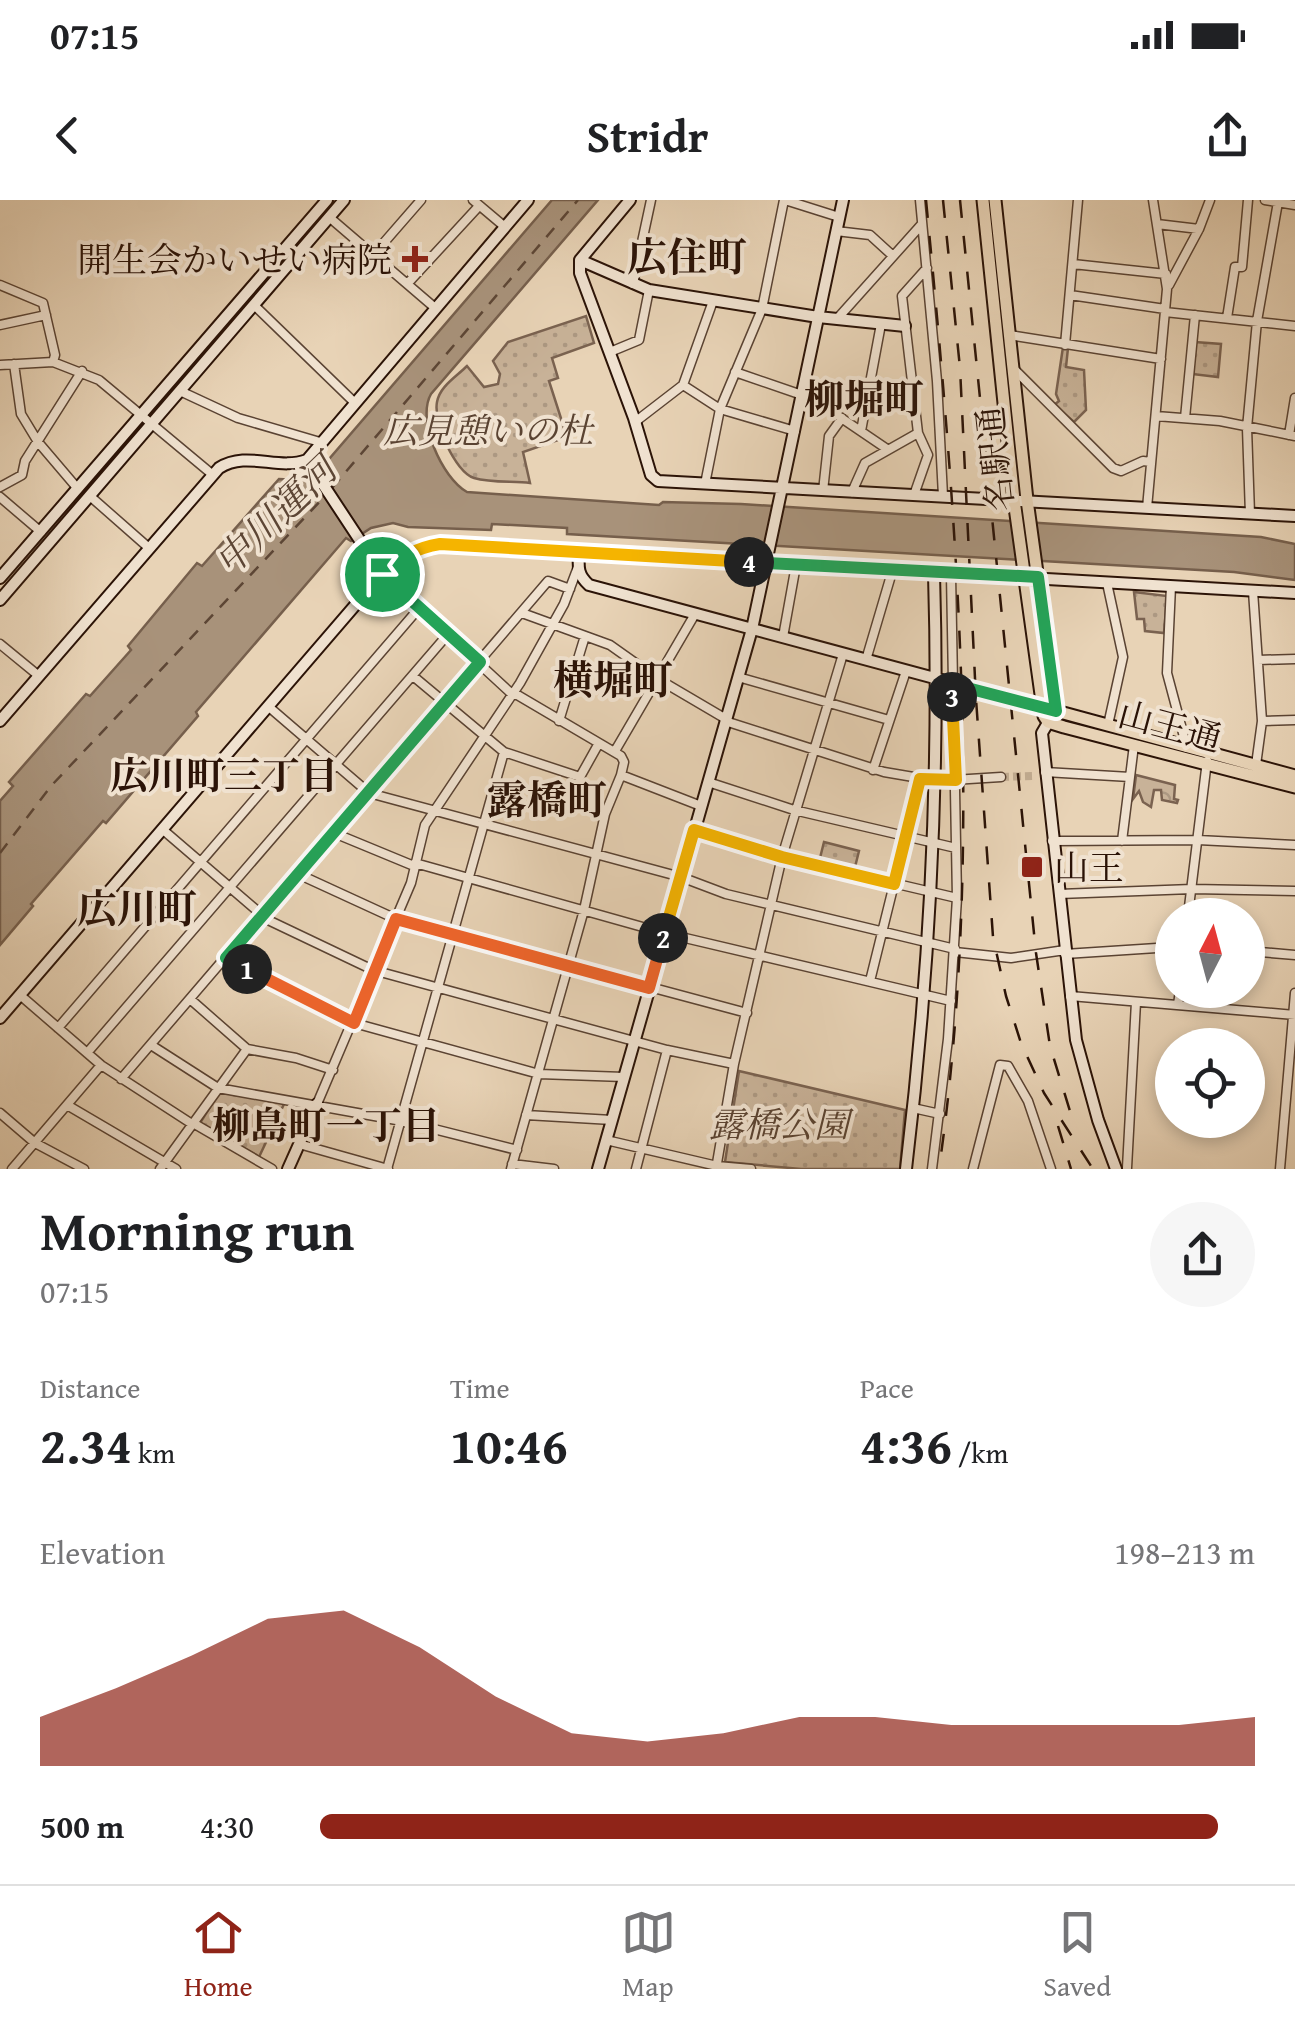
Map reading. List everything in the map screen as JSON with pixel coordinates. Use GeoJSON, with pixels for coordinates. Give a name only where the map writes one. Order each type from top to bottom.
{"type":"FeatureCollection","features":[{"type":"Feature","properties":{"kind":"main road","name":"名駅通"},"geometry":{"type":"LineString","coordinates":[[982,200],[1052,716]]}},
{"type":"Feature","properties":{"kind":"main road","name":"名駅通"},"geometry":{"type":"LineString","coordinates":[[996,200],[1013,368],[1020,500]]}},
{"type":"Feature","properties":{"kind":"main road","name":"名駅通"},"geometry":{"type":"LineString","coordinates":[[1030,571],[1041,706]]}},
{"type":"Feature","properties":{"kind":"main road"},"geometry":{"type":"LineString","coordinates":[[1041,706],[1052,716]]}},
{"type":"Feature","properties":{"kind":"main road","name":"山王通"},"geometry":{"type":"LineString","coordinates":[[1052,716],[1186,748],[1207,759],[1295,786]]}},
{"type":"Feature","properties":{"kind":"main road","name":"山王通"},"geometry":{"type":"LineString","coordinates":[[1052,716],[1134,745],[1256,765],[1295,776]]}},
{"type":"Feature","properties":{"kind":"street"},"geometry":{"type":"LineString","coordinates":[[0,600],[90,497],[145,420],[328,200]]}},
{"type":"Feature","properties":{"kind":"street"},"geometry":{"type":"LineString","coordinates":[[0,578],[78,489],[145,420],[180,391],[344,200]]}},
{"type":"Feature","properties":{"kind":"street"},"geometry":{"type":"LineString","coordinates":[[374,254],[421,200]]}},
{"type":"Feature","properties":{"kind":"street"},"geometry":{"type":"LineString","coordinates":[[0,721],[213,475],[237,460],[307,460],[528,200]]}},
{"type":"Feature","properties":{"kind":"street"},"geometry":{"type":"LineString","coordinates":[[630,200],[580,260],[580,272],[654,478],[663,482],[1295,516]]}},
{"type":"Feature","properties":{"kind":"street"},"geometry":{"type":"LineString","coordinates":[[633,284],[651,200]]}},
{"type":"Feature","properties":{"kind":"street"},"geometry":{"type":"LineString","coordinates":[[705,484],[720,409],[762,309],[784,200],[839,217]]}},
{"type":"Feature","properties":{"kind":"street"},"geometry":{"type":"LineString","coordinates":[[598,1169],[752,629],[842,200]]}},
{"type":"Feature","properties":{"kind":"street"},"geometry":{"type":"LineString","coordinates":[[920,200],[943,496]]}},
{"type":"Feature","properties":{"kind":"street"},"geometry":{"type":"LineString","coordinates":[[1065,345],[1078,200]]}},
{"type":"Feature","properties":{"kind":"street"},"geometry":{"type":"LineString","coordinates":[[1147,508],[1167,290],[1153,200]]}},
{"type":"Feature","properties":{"kind":"street"},"geometry":{"type":"LineString","coordinates":[[1167,290],[1210,200]]}},
{"type":"Feature","properties":{"kind":"street"},"geometry":{"type":"LineString","coordinates":[[1227,318],[1235,267],[1242,266],[1248,200]]}},
{"type":"Feature","properties":{"kind":"street"},"geometry":{"type":"LineString","coordinates":[[1250,514],[1247,428],[1257,321],[1286,203],[1264,200]]}},
{"type":"Feature","properties":{"kind":"street"},"geometry":{"type":"LineString","coordinates":[[408,283],[476,203],[505,227]]}},
{"type":"Feature","properties":{"kind":"street"},"geometry":{"type":"LineString","coordinates":[[329,217],[434,306]]}},
{"type":"Feature","properties":{"kind":"street"},"geometry":{"type":"LineString","coordinates":[[837,320],[922,224]]}},
{"type":"Feature","properties":{"kind":"street"},"geometry":{"type":"LineString","coordinates":[[1157,224],[1199,229]]}},
{"type":"Feature","properties":{"kind":"street"},"geometry":{"type":"LineString","coordinates":[[836,230],[870,236],[893,256]]}},
{"type":"Feature","properties":{"kind":"street"},"geometry":{"type":"LineString","coordinates":[[580,260],[648,290],[837,320],[905,326]]}},
{"type":"Feature","properties":{"kind":"street"},"geometry":{"type":"LineString","coordinates":[[1072,264],[1166,274]]}},
{"type":"Feature","properties":{"kind":"street"},"geometry":{"type":"LineString","coordinates":[[914,495],[928,455],[918,434],[902,296],[926,268]]}},
{"type":"Feature","properties":{"kind":"street"},"geometry":{"type":"LineString","coordinates":[[0,285],[44,303],[55,355],[53,362]]}},
{"type":"Feature","properties":{"kind":"street"},"geometry":{"type":"LineString","coordinates":[[610,352],[639,340],[648,290]]}},
{"type":"Feature","properties":{"kind":"street"},"geometry":{"type":"LineString","coordinates":[[1070,295],[1295,326]]}},
{"type":"Feature","properties":{"kind":"street"},"geometry":{"type":"LineString","coordinates":[[635,422],[684,385],[712,301]]}},
{"type":"Feature","properties":{"kind":"street"},"geometry":{"type":"LineString","coordinates":[[255,306],[355,403]]}},
{"type":"Feature","properties":{"kind":"street"},"geometry":{"type":"LineString","coordinates":[[1185,418],[1195,315]]}},
{"type":"Feature","properties":{"kind":"street"},"geometry":{"type":"LineString","coordinates":[[0,325],[46,316]]}},
{"type":"Feature","properties":{"kind":"street"},"geometry":{"type":"LineString","coordinates":[[861,430],[881,324]]}},
{"type":"Feature","properties":{"kind":"street"},"geometry":{"type":"LineString","coordinates":[[1009,336],[1161,359]]}},
{"type":"Feature","properties":{"kind":"street"},"geometry":{"type":"LineString","coordinates":[[0,365],[53,362],[100,380],[213,475]]}},
{"type":"Feature","properties":{"kind":"street"},"geometry":{"type":"LineString","coordinates":[[14,364],[22,414],[38,442],[78,489]]}},
{"type":"Feature","properties":{"kind":"street"},"geometry":{"type":"LineString","coordinates":[[1013,368],[1114,468],[1121,470],[1143,461],[1152,462]]}},
{"type":"Feature","properties":{"kind":"street"},"geometry":{"type":"LineString","coordinates":[[0,487],[22,475],[25,460],[82,371]]}},
{"type":"Feature","properties":{"kind":"street"},"geometry":{"type":"LineString","coordinates":[[735,372],[802,393],[887,449]]}},
{"type":"Feature","properties":{"kind":"street"},"geometry":{"type":"LineString","coordinates":[[684,385],[720,409],[795,431]]}},
{"type":"Feature","properties":{"kind":"street"},"geometry":{"type":"LineString","coordinates":[[180,391],[238,418],[320,442]]}},
{"type":"Feature","properties":{"kind":"street"},"geometry":{"type":"LineString","coordinates":[[1156,416],[1220,420],[1292,435],[1295,398]]}},
{"type":"Feature","properties":{"kind":"street"},"geometry":{"type":"LineString","coordinates":[[822,491],[830,436],[842,418]]}},
{"type":"Feature","properties":{"kind":"street"},"geometry":{"type":"LineString","coordinates":[[852,492],[865,463],[918,434]]}},
{"type":"Feature","properties":{"kind":"street"},"geometry":{"type":"LineString","coordinates":[[307,460],[382,574],[513,694],[615,752],[624,762],[605,814],[584,910],[512,1167],[554,1169]]}},
{"type":"Feature","properties":{"kind":"street"},"geometry":{"type":"LineString","coordinates":[[0,497],[41,532]]}},
{"type":"Feature","properties":{"kind":"street"},"geometry":{"type":"LineString","coordinates":[[90,497],[150,548]]}},
{"type":"Feature","properties":{"kind":"street"},"geometry":{"type":"LineString","coordinates":[[0,1018],[382,574],[419,547],[440,544],[934,574],[1030,571],[1107,583],[1295,593]]}},
{"type":"Feature","properties":{"kind":"street"},"geometry":{"type":"LineString","coordinates":[[288,1169],[396,919],[425,824],[513,694],[553,624],[578,568],[579,554]]}},
{"type":"Feature","properties":{"kind":"street"},"geometry":{"type":"LineString","coordinates":[[783,638],[796,565]]}},
{"type":"Feature","properties":{"kind":"street"},"geometry":{"type":"LineString","coordinates":[[578,568],[589,585],[1041,706]]}},
{"type":"Feature","properties":{"kind":"street"},"geometry":{"type":"LineString","coordinates":[[866,660],[892,572]]}},
{"type":"Feature","properties":{"kind":"street"},"geometry":{"type":"LineString","coordinates":[[906,1169],[937,781],[934,574]]}},
{"type":"Feature","properties":{"kind":"street"},"geometry":{"type":"LineString","coordinates":[[932,1169],[951,1001],[957,898],[951,574]]}},
{"type":"Feature","properties":{"kind":"street"},"geometry":{"type":"LineString","coordinates":[[122,1079],[548,581],[570,589]]}},
{"type":"Feature","properties":{"kind":"street"},"geometry":{"type":"LineString","coordinates":[[1107,583],[1122,657],[1107,727]]}},
{"type":"Feature","properties":{"kind":"street"},"geometry":{"type":"LineString","coordinates":[[1171,586],[1167,673],[1186,748]]}},
{"type":"Feature","properties":{"kind":"street"},"geometry":{"type":"LineString","coordinates":[[1253,591],[1262,720],[1256,765]]}},
{"type":"Feature","properties":{"kind":"street"},"geometry":{"type":"LineString","coordinates":[[58,1028],[420,608]]}},
{"type":"Feature","properties":{"kind":"street"},"geometry":{"type":"LineString","coordinates":[[522,614],[610,645],[725,720],[813,750],[873,770],[920,779],[1001,777]]}},
{"type":"Feature","properties":{"kind":"street"},"geometry":{"type":"LineString","coordinates":[[615,752],[695,614]]}},
{"type":"Feature","properties":{"kind":"street"},"geometry":{"type":"LineString","coordinates":[[87,1053],[449,633]]}},
{"type":"Feature","properties":{"kind":"street"},"geometry":{"type":"LineString","coordinates":[[558,721],[586,636]]}},
{"type":"Feature","properties":{"kind":"street"},"geometry":{"type":"LineString","coordinates":[[0,644],[39,676]]}},
{"type":"Feature","properties":{"kind":"street"},"geometry":{"type":"LineString","coordinates":[[717,1167],[734,1064],[782,857],[843,654]]}},
{"type":"Feature","properties":{"kind":"street"},"geometry":{"type":"LineString","coordinates":[[1258,660],[1295,659]]}},
{"type":"Feature","properties":{"kind":"street"},"geometry":{"type":"LineString","coordinates":[[873,770],[906,671]]}},
{"type":"Feature","properties":{"kind":"street"},"geometry":{"type":"LineString","coordinates":[[413,676],[504,752],[580,777],[599,743]]}},
{"type":"Feature","properties":{"kind":"street"},"geometry":{"type":"LineString","coordinates":[[738,676],[889,720]]}},
{"type":"Feature","properties":{"kind":"street"},"geometry":{"type":"LineString","coordinates":[[269,707],[369,792],[681,877],[772,906],[955,950],[1011,958],[1155,948]]}},
{"type":"Feature","properties":{"kind":"street"},"geometry":{"type":"LineString","coordinates":[[1052,716],[1042,732],[1070,996],[1084,1075],[1122,1169]]}},
{"type":"Feature","properties":{"kind":"street"},"geometry":{"type":"LineString","coordinates":[[1262,720],[1295,720]]}},
{"type":"Feature","properties":{"kind":"street"},"geometry":{"type":"LineString","coordinates":[[1122,840],[1134,745]]}},
{"type":"Feature","properties":{"kind":"street"},"geometry":{"type":"LineString","coordinates":[[300,1144],[388,1169],[504,752]]}},
{"type":"Feature","properties":{"kind":"street"},"geometry":{"type":"LineString","coordinates":[[1191,898],[1207,759]]}},
{"type":"Feature","properties":{"kind":"street"},"geometry":{"type":"LineString","coordinates":[[621,775],[701,806]]}},
{"type":"Feature","properties":{"kind":"street"},"geometry":{"type":"LineString","coordinates":[[1032,776],[1130,778]]}},
{"type":"Feature","properties":{"kind":"street"},"geometry":{"type":"LineString","coordinates":[[870,981],[920,779]]}},
{"type":"Feature","properties":{"kind":"street"},"geometry":{"type":"LineString","coordinates":[[708,782],[794,810],[956,848]]}},
{"type":"Feature","properties":{"kind":"street"},"geometry":{"type":"LineString","coordinates":[[162,829],[263,916],[374,970],[667,1050],[734,1064]]}},
{"type":"Feature","properties":{"kind":"street"},"geometry":{"type":"LineString","coordinates":[[694,830],[782,857],[957,898]]}},
{"type":"Feature","properties":{"kind":"street"},"geometry":{"type":"LineString","coordinates":[[334,832],[414,865],[664,933],[951,1001]]}},
{"type":"Feature","properties":{"kind":"street"},"geometry":{"type":"LineString","coordinates":[[1052,841],[1198,840],[1295,845]]}},
{"type":"Feature","properties":{"kind":"street"},"geometry":{"type":"LineString","coordinates":[[298,874],[396,919],[746,1013]]}},
{"type":"Feature","properties":{"kind":"street"},"geometry":{"type":"LineString","coordinates":[[1058,894],[1192,889],[1295,891]]}},
{"type":"Feature","properties":{"kind":"street"},"geometry":{"type":"LineString","coordinates":[[1265,952],[1295,955]]}},
{"type":"Feature","properties":{"kind":"street"},"geometry":{"type":"LineString","coordinates":[[226,958],[354,1023],[539,1074],[624,1076]]}},
{"type":"Feature","properties":{"kind":"street"},"geometry":{"type":"LineString","coordinates":[[1280,1169],[1295,993]]}},
{"type":"Feature","properties":{"kind":"street"},"geometry":{"type":"LineString","coordinates":[[20,995],[101,1065],[272,1169]]}},
{"type":"Feature","properties":{"kind":"street"},"geometry":{"type":"LineString","coordinates":[[1070,996],[1155,1004]]}},
{"type":"Feature","properties":{"kind":"street"},"geometry":{"type":"LineString","coordinates":[[190,999],[247,1050],[296,1058],[333,1070]]}},
{"type":"Feature","properties":{"kind":"street"},"geometry":{"type":"LineString","coordinates":[[1122,1169],[1136,1002]]}},
{"type":"Feature","properties":{"kind":"street"},"geometry":{"type":"LineString","coordinates":[[1207,1008],[1294,1014]]}},
{"type":"Feature","properties":{"kind":"street"},"geometry":{"type":"LineString","coordinates":[[151,1045],[218,1088],[402,1121],[516,1150]]}},
{"type":"Feature","properties":{"kind":"street"},"geometry":{"type":"LineString","coordinates":[[162,1166],[247,1050]]}},
{"type":"Feature","properties":{"kind":"street"},"geometry":{"type":"LineString","coordinates":[[636,1169],[667,1050]]}},
{"type":"Feature","properties":{"kind":"street"},"geometry":{"type":"LineString","coordinates":[[12,1169],[101,1065]]}},
{"type":"Feature","properties":{"kind":"street"},"geometry":{"type":"LineString","coordinates":[[973,1169],[1000,1066],[1008,1066],[1028,1101],[1051,1169]]}},
{"type":"Feature","properties":{"kind":"street"},"geometry":{"type":"LineString","coordinates":[[66,1105],[162,1166],[176,1169]]}},
{"type":"Feature","properties":{"kind":"street"},"geometry":{"type":"LineString","coordinates":[[913,1108],[940,1114]]}},
{"type":"Feature","properties":{"kind":"street"},"geometry":{"type":"LineString","coordinates":[[0,1113],[35,1143],[84,1169]]}},
{"type":"Feature","properties":{"kind":"street"},"geometry":{"type":"LineString","coordinates":[[526,1115],[612,1120]]}},
{"type":"Feature","properties":{"kind":"street"},"geometry":{"type":"LineString","coordinates":[[1284,1126],[1295,1127]]}},
{"type":"Feature","properties":{"kind":"street"},"geometry":{"type":"LineString","coordinates":[[606,1140],[717,1167],[751,1169]]}},
{"type":"Feature","properties":{"kind":"street"},"geometry":{"type":"LineString","coordinates":[[1122,1169],[1140,1169]]}},
{"type":"Feature","properties":{"kind":"green space","name":"広見憩いの杜"},"geometry":{"type":"Polygon","coordinates":[[[586,316],[594,343],[552,358],[558,378],[549,381],[567,437],[523,452],[530,483],[488,481],[467,474],[453,457],[438,421],[437,402],[445,386],[467,366],[484,387],[498,384],[500,374],[493,361],[508,342],[586,316]]]}},
{"type":"Feature","properties":{"kind":"green space"},"geometry":{"type":"Polygon","coordinates":[[[1195,342],[1221,344],[1218,377],[1192,374],[1195,342]]]}},
{"type":"Feature","properties":{"kind":"green space"},"geometry":{"type":"Polygon","coordinates":[[[1063,347],[1068,348],[1066,367],[1084,370],[1086,410],[1074,422],[1054,405],[1059,401],[1056,394],[1063,347]]]}},
{"type":"Feature","properties":{"kind":"green space"},"geometry":{"type":"Polygon","coordinates":[[[1134,592],[1167,596],[1164,633],[1145,631],[1144,619],[1137,619],[1134,592]]]}},
{"type":"Feature","properties":{"kind":"green space"},"geometry":{"type":"Polygon","coordinates":[[[1136,775],[1175,785],[1177,803],[1162,800],[1161,790],[1154,790],[1151,807],[1143,802],[1139,791],[1133,799],[1136,775]]]}},
{"type":"Feature","properties":{"kind":"green space"},"geometry":{"type":"Polygon","coordinates":[[[824,842],[859,851],[854,871],[819,862],[824,842]]]}},
{"type":"Feature","properties":{"kind":"green space","name":"露橋公園"},"geometry":{"type":"Polygon","coordinates":[[[739,1071],[905,1110],[900,1169],[801,1169],[725,1162],[739,1071]]]}},
{"type":"Feature","properties":{"kind":"green space"},"geometry":{"type":"Polygon","coordinates":[[[220,1091],[285,1102],[259,1157],[200,1123],[220,1091]]]}},
{"type":"Feature","properties":{"kind":"water","name":"中川運河"},"geometry":{"type":"Polygon","coordinates":[[[552,200],[598,200],[431,394],[427,405],[434,448],[449,474],[467,492],[659,505],[741,504],[1261,537],[1295,544],[1295,580],[1234,572],[567,534],[567,528],[492,524],[491,530],[393,523],[371,528],[351,541],[346,538],[0,945],[0,801],[13,786],[9,782],[86,694],[90,696],[131,650],[128,646],[197,563],[202,566],[279,479],[300,480],[323,466],[552,200]]]}},
{"type":"Feature","properties":{"kind":"ferry route"},"geometry":{"type":"LineString","coordinates":[[332,488],[578,200]]}},
{"type":"Feature","properties":{"kind":"ferry route"},"geometry":{"type":"LineString","coordinates":[[0,853],[51,786],[327,494]]}},
{"type":"Feature","properties":{"kind":"tunnel"},"geometry":{"type":"LineString","coordinates":[[1001,777],[1032,776]]}},
{"type":"Feature","properties":{"kind":"railway"},"geometry":{"type":"LineString","coordinates":[[926,200],[956,563],[963,806],[961,927],[939,1169]]}},
{"type":"Feature","properties":{"kind":"railway"},"geometry":{"type":"LineString","coordinates":[[943,200],[960,368],[976,699],[993,937],[1021,1043],[1044,1093],[1093,1169]]}},
{"type":"Feature","properties":{"kind":"railway"},"geometry":{"type":"LineString","coordinates":[[960,200],[1036,953],[1050,1046],[1073,1121]]}},
{"type":"Feature","properties":{"kind":"railway"},"geometry":{"type":"LineString","coordinates":[[1058,1126],[1071,1169]]}},
{"type":"Feature","properties":{"kind":"place","name":"開生会かいせい病院"},"geometry":{"type":"Point","coordinates":[415,259]}},
{"type":"Feature","properties":{"kind":"place","name":"山王"},"geometry":{"type":"Point","coordinates":[1032,867]}},
{"type":"Feature","properties":{"kind":"district","name":"広住町"},"geometry":{"type":"Point","coordinates":[687,256]}},
{"type":"Feature","properties":{"kind":"district","name":"柳堀町"},"geometry":{"type":"Point","coordinates":[864,398]}},
{"type":"Feature","properties":{"kind":"district","name":"横堀町"},"geometry":{"type":"Point","coordinates":[613,679]}},
{"type":"Feature","properties":{"kind":"district","name":"広川町三丁目"},"geometry":{"type":"Point","coordinates":[224,775]}},
{"type":"Feature","properties":{"kind":"district","name":"露橋町"},"geometry":{"type":"Point","coordinates":[547,799]}},
{"type":"Feature","properties":{"kind":"district","name":"広川町"},"geometry":{"type":"Point","coordinates":[137,908]}},
{"type":"Feature","properties":{"kind":"district","name":"柳島町一丁目"},"geometry":{"type":"Point","coordinates":[326,1125]}},
{"type":"Feature","properties":{"kind":"route"},"geometry":{"type":"LineString","coordinates":[[440,544],[892,572],[1038,577],[1056,711],[952,684],[956,780],[920,779],[894,884],[782,857],[694,830],[649,988],[396,919],[354,1023],[226,958],[480,662],[382,574],[407,553],[440,544]]}}]}
